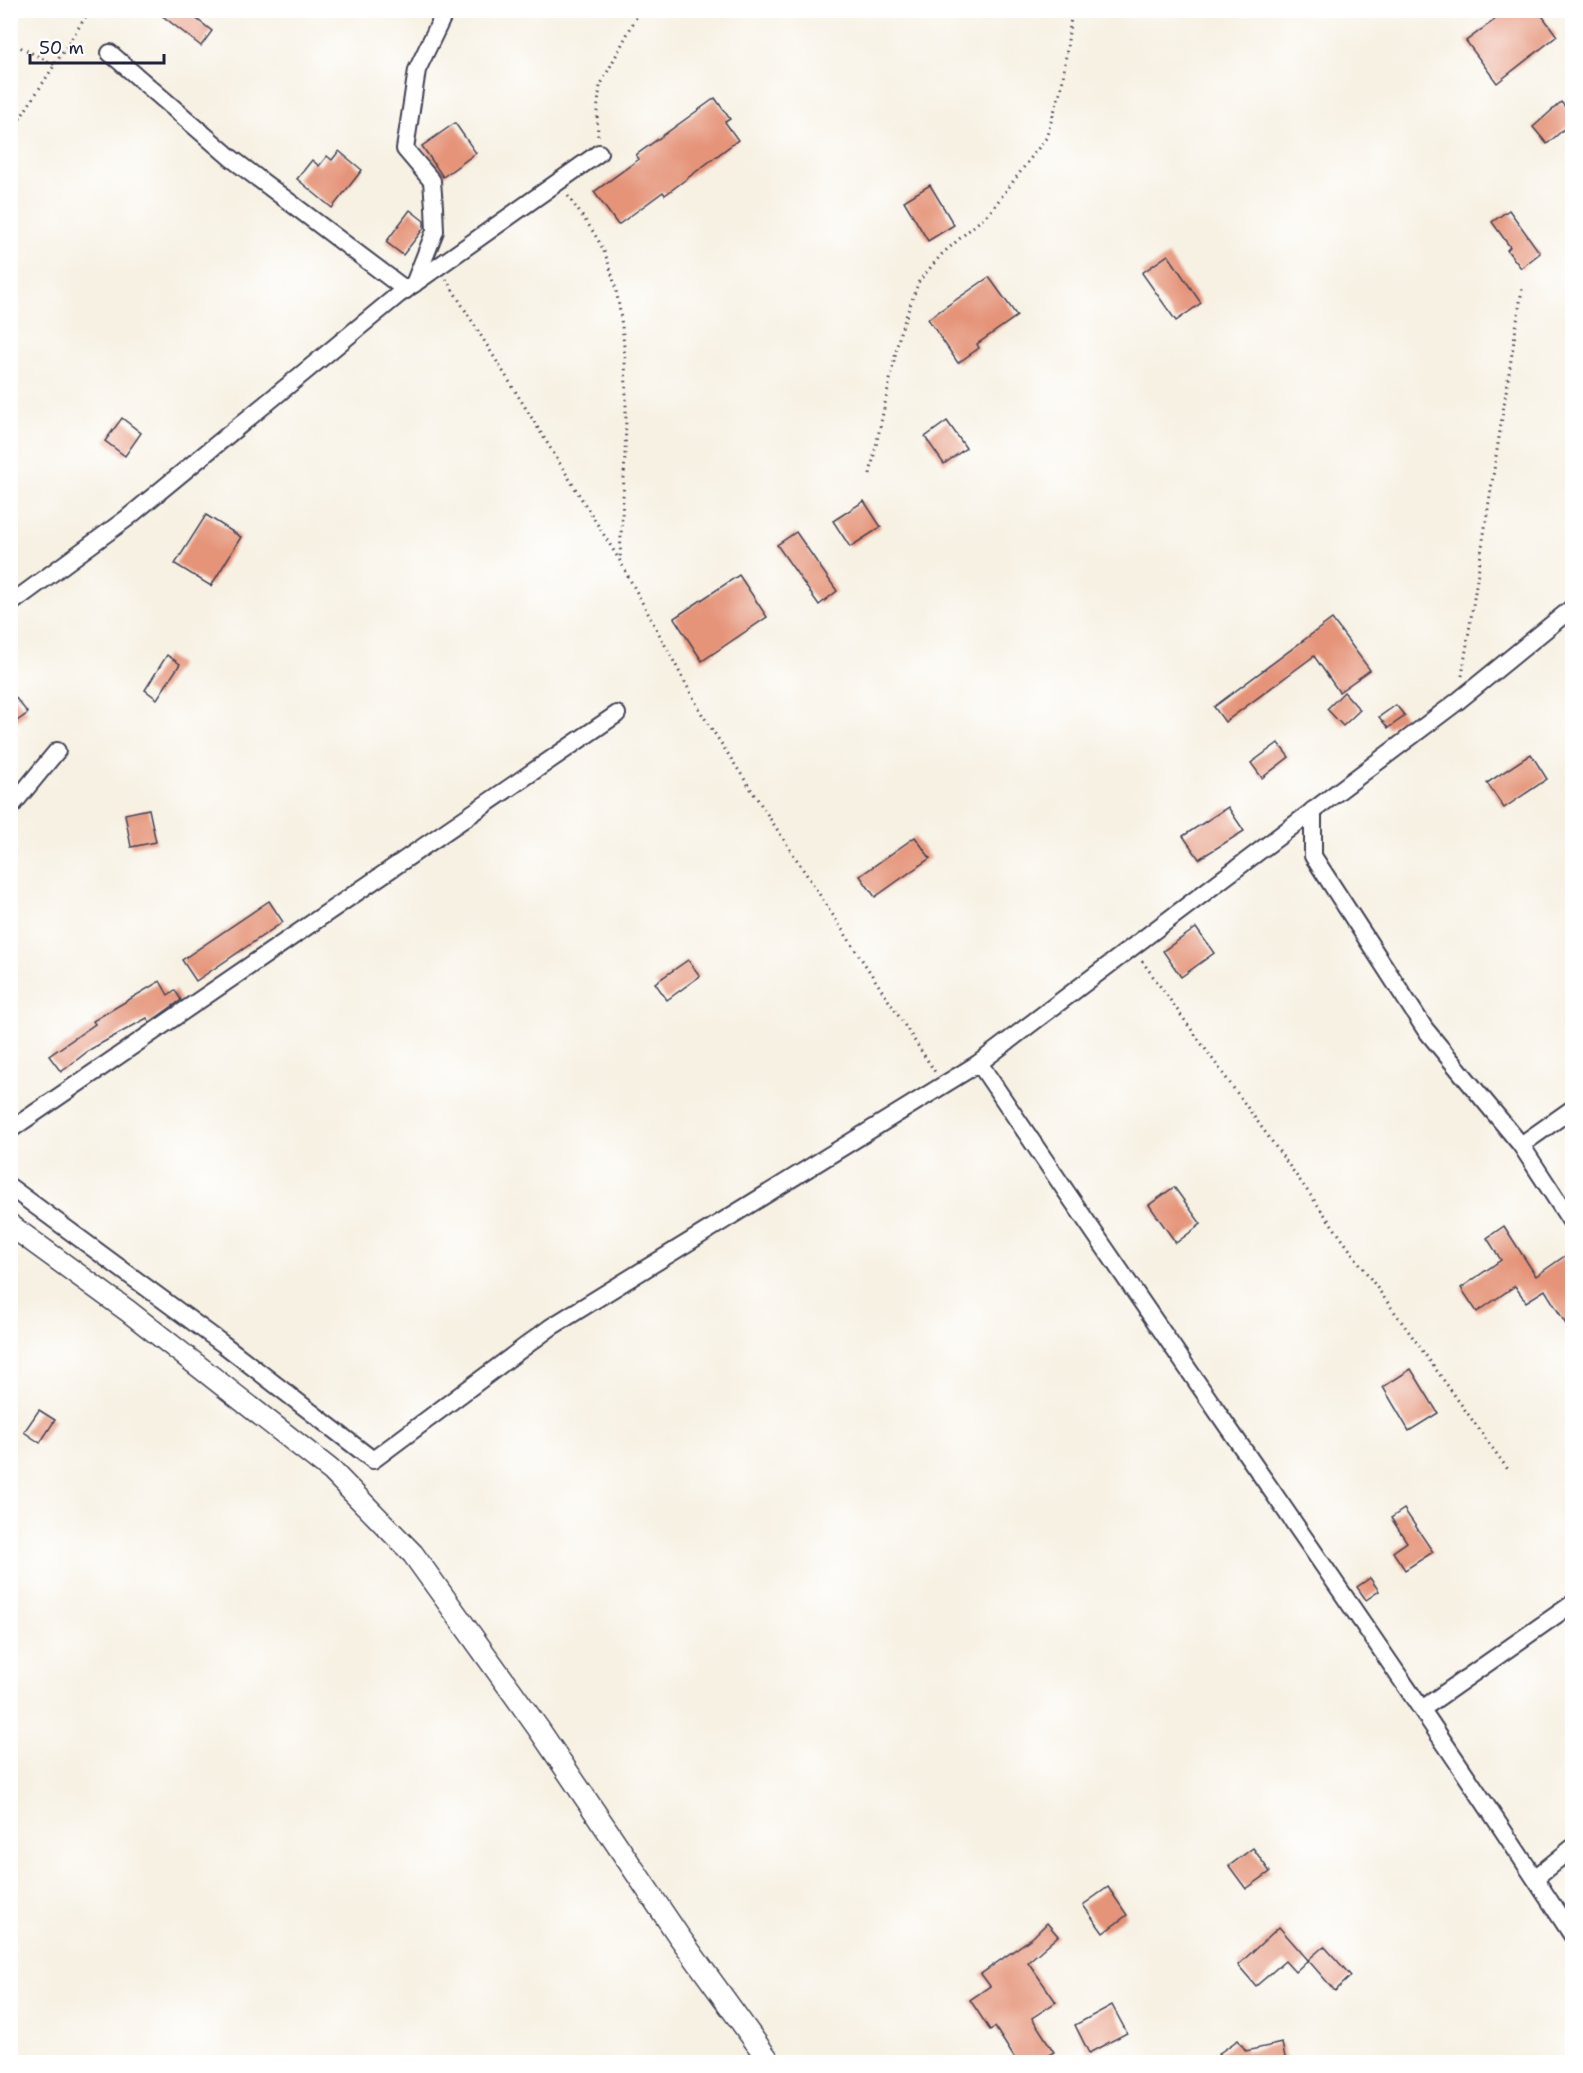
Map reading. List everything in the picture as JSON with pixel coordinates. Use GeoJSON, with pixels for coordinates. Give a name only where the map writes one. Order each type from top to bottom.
{"type":"FeatureCollection","features":[{"type":"Feature","properties":{"kind":"street"},"geometry":{"type":"LineString","coordinates":[[410,288],[435,231],[432,181],[405,149],[417,70],[444,14],[442,10]]}},
{"type":"Feature","properties":{"kind":"street"},"geometry":{"type":"LineString","coordinates":[[110,53],[231,158],[410,288]]}},
{"type":"Feature","properties":{"kind":"street"},"geometry":{"type":"LineString","coordinates":[[10,604],[126,519],[410,288],[599,153]]}},
{"type":"Feature","properties":{"kind":"street"},"geometry":{"type":"LineString","coordinates":[[10,1187],[223,1344],[373,1460],[551,1327],[980,1063],[1458,701],[1572,608]]}},
{"type":"Feature","properties":{"kind":"street"},"geometry":{"type":"LineString","coordinates":[[10,1130],[617,714]]}},
{"type":"Feature","properties":{"kind":"street"},"geometry":{"type":"LineString","coordinates":[[10,808],[57,751]]}},
{"type":"Feature","properties":{"kind":"street"},"geometry":{"type":"LineString","coordinates":[[1313,810],[1313,856],[1425,1029],[1521,1145],[1572,1223]]}},
{"type":"Feature","properties":{"kind":"street"},"geometry":{"type":"LineString","coordinates":[[980,1063],[1087,1224],[1422,1709],[1572,1935]]}},
{"type":"Feature","properties":{"kind":"street"},"geometry":{"type":"LineString","coordinates":[[1521,1145],[1572,1109]]}},
{"type":"Feature","properties":{"kind":"street"},"geometry":{"type":"LineString","coordinates":[[10,1225],[128,1311],[332,1471],[412,1554],[538,1728],[678,1935],[770,2062]]}},
{"type":"Feature","properties":{"kind":"street"},"geometry":{"type":"LineString","coordinates":[[1422,1709],[1572,1604]]}},
{"type":"Feature","properties":{"kind":"street"},"geometry":{"type":"LineString","coordinates":[[1535,1878],[1572,1848]]}},
{"type":"Feature","properties":{"kind":"path"},"geometry":{"type":"LineString","coordinates":[[10,134],[90,10]]}},
{"type":"Feature","properties":{"kind":"path"},"geometry":{"type":"LineString","coordinates":[[599,153],[597,112],[600,86],[640,10]]}},
{"type":"Feature","properties":{"kind":"path"},"geometry":{"type":"LineString","coordinates":[[870,474],[900,333],[919,281],[942,254],[990,212],[1046,138],[1062,86],[1072,10]]}},
{"type":"Feature","properties":{"kind":"path"},"geometry":{"type":"LineString","coordinates":[[10,42],[55,65]]}},
{"type":"Feature","properties":{"kind":"path"},"geometry":{"type":"LineString","coordinates":[[560,182],[605,253],[622,319],[625,410],[620,561]]}},
{"type":"Feature","properties":{"kind":"path"},"geometry":{"type":"LineString","coordinates":[[439,267],[620,561],[702,714],[945,1086]]}},
{"type":"Feature","properties":{"kind":"path"},"geometry":{"type":"LineString","coordinates":[[1458,701],[1522,289]]}},
{"type":"Feature","properties":{"kind":"path"},"geometry":{"type":"LineString","coordinates":[[1132,947],[1509,1471]]}},
{"type":"Feature","properties":{"kind":"building"},"geometry":{"type":"Polygon","coordinates":[[[155,10],[185,10],[212,31],[201,46],[155,10]]]}},
{"type":"Feature","properties":{"kind":"building"},"geometry":{"type":"Polygon","coordinates":[[[1508,10],[1538,10],[1557,36],[1497,83],[1466,41],[1508,10]]]}},
{"type":"Feature","properties":{"kind":"building"},"geometry":{"type":"Polygon","coordinates":[[[715,98],[730,119],[725,122],[738,140],[665,195],[663,192],[618,225],[594,192],[639,159],[636,155],[715,98]]]}},
{"type":"Feature","properties":{"kind":"building"},"geometry":{"type":"Polygon","coordinates":[[[1561,102],[1572,115],[1572,122],[1547,144],[1533,127],[1561,102]]]}},
{"type":"Feature","properties":{"kind":"building"},"geometry":{"type":"Polygon","coordinates":[[[455,123],[476,153],[443,177],[422,146],[455,123]]]}},
{"type":"Feature","properties":{"kind":"building"},"geometry":{"type":"Polygon","coordinates":[[[339,151],[362,170],[332,208],[297,179],[312,160],[319,166],[327,156],[332,160],[339,151]]]}},
{"type":"Feature","properties":{"kind":"building"},"geometry":{"type":"Polygon","coordinates":[[[930,185],[954,225],[928,241],[904,201],[930,185]]]}},
{"type":"Feature","properties":{"kind":"building"},"geometry":{"type":"Polygon","coordinates":[[[410,210],[424,221],[424,228],[403,255],[386,242],[410,210]]]}},
{"type":"Feature","properties":{"kind":"building"},"geometry":{"type":"Polygon","coordinates":[[[1509,210],[1540,253],[1521,268],[1507,250],[1510,247],[1492,222],[1509,210]]]}},
{"type":"Feature","properties":{"kind":"building"},"geometry":{"type":"Polygon","coordinates":[[[1168,255],[1201,303],[1176,321],[1142,273],[1168,255]]]}},
{"type":"Feature","properties":{"kind":"building"},"geometry":{"type":"Polygon","coordinates":[[[989,277],[1017,316],[977,344],[979,348],[958,363],[928,319],[989,277]]]}},
{"type":"Feature","properties":{"kind":"building"},"geometry":{"type":"Polygon","coordinates":[[[122,418],[141,433],[125,456],[105,441],[122,418]]]}},
{"type":"Feature","properties":{"kind":"building"},"geometry":{"type":"Polygon","coordinates":[[[947,421],[966,448],[944,464],[925,437],[947,421]]]}},
{"type":"Feature","properties":{"kind":"building"},"geometry":{"type":"Polygon","coordinates":[[[864,501],[881,527],[850,547],[833,521],[864,501]]]}},
{"type":"Feature","properties":{"kind":"building"},"geometry":{"type":"Polygon","coordinates":[[[206,515],[241,537],[211,586],[175,564],[206,515]]]}},
{"type":"Feature","properties":{"kind":"building"},"geometry":{"type":"Polygon","coordinates":[[[796,532],[837,591],[819,605],[777,545],[796,532]]]}},
{"type":"Feature","properties":{"kind":"building"},"geometry":{"type":"Polygon","coordinates":[[[739,575],[767,617],[702,661],[674,618],[739,575]]]}},
{"type":"Feature","properties":{"kind":"building"},"geometry":{"type":"Polygon","coordinates":[[[1332,619],[1370,670],[1339,692],[1314,656],[1225,722],[1214,707],[1332,619]]]}},
{"type":"Feature","properties":{"kind":"building"},"geometry":{"type":"Polygon","coordinates":[[[167,655],[180,664],[157,699],[145,690],[167,655]]]}},
{"type":"Feature","properties":{"kind":"building"},"geometry":{"type":"Polygon","coordinates":[[[10,691],[28,713],[10,726],[10,691]]]}},
{"type":"Feature","properties":{"kind":"building"},"geometry":{"type":"Polygon","coordinates":[[[1344,692],[1360,710],[1343,726],[1327,709],[1344,692]]]}},
{"type":"Feature","properties":{"kind":"building"},"geometry":{"type":"Polygon","coordinates":[[[1396,705],[1405,716],[1388,728],[1379,717],[1396,705]]]}},
{"type":"Feature","properties":{"kind":"building"},"geometry":{"type":"Polygon","coordinates":[[[1278,743],[1289,757],[1262,778],[1251,763],[1278,743]]]}},
{"type":"Feature","properties":{"kind":"building"},"geometry":{"type":"Polygon","coordinates":[[[1531,754],[1547,779],[1504,808],[1487,783],[1531,754]]]}},
{"type":"Feature","properties":{"kind":"building"},"geometry":{"type":"Polygon","coordinates":[[[1228,807],[1244,831],[1199,859],[1183,836],[1228,807]]]}},
{"type":"Feature","properties":{"kind":"building"},"geometry":{"type":"Polygon","coordinates":[[[149,809],[156,842],[131,847],[125,814],[149,809]]]}},
{"type":"Feature","properties":{"kind":"building"},"geometry":{"type":"Polygon","coordinates":[[[915,837],[930,858],[875,897],[860,876],[915,837]]]}},
{"type":"Feature","properties":{"kind":"building"},"geometry":{"type":"Polygon","coordinates":[[[269,901],[283,922],[196,981],[182,960],[269,901]]]}},
{"type":"Feature","properties":{"kind":"building"},"geometry":{"type":"Polygon","coordinates":[[[1196,928],[1214,953],[1181,977],[1163,951],[1196,928]]]}},
{"type":"Feature","properties":{"kind":"building"},"geometry":{"type":"Polygon","coordinates":[[[688,960],[700,976],[667,1000],[655,983],[688,960]]]}},
{"type":"Feature","properties":{"kind":"building"},"geometry":{"type":"Polygon","coordinates":[[[160,981],[168,995],[175,990],[181,1000],[150,1022],[147,1018],[91,1049],[61,1072],[49,1056],[95,1024],[93,1021],[160,981]]]}},
{"type":"Feature","properties":{"kind":"building"},"geometry":{"type":"Polygon","coordinates":[[[1174,1187],[1201,1224],[1176,1243],[1149,1205],[1174,1187]]]}},
{"type":"Feature","properties":{"kind":"building"},"geometry":{"type":"Polygon","coordinates":[[[1504,1226],[1536,1276],[1572,1251],[1572,1334],[1545,1290],[1526,1302],[1515,1286],[1477,1312],[1461,1288],[1501,1260],[1487,1238],[1504,1226]]]}},
{"type":"Feature","properties":{"kind":"building"},"geometry":{"type":"Polygon","coordinates":[[[1411,1369],[1438,1413],[1409,1431],[1383,1387],[1411,1369]]]}},
{"type":"Feature","properties":{"kind":"building"},"geometry":{"type":"Polygon","coordinates":[[[39,1410],[55,1420],[40,1443],[24,1432],[39,1410]]]}},
{"type":"Feature","properties":{"kind":"building"},"geometry":{"type":"Polygon","coordinates":[[[1404,1509],[1433,1552],[1405,1570],[1393,1552],[1407,1542],[1391,1518],[1404,1509]]]}},
{"type":"Feature","properties":{"kind":"building"},"geometry":{"type":"Polygon","coordinates":[[[1370,1578],[1379,1591],[1366,1600],[1357,1587],[1370,1578]]]}},
{"type":"Feature","properties":{"kind":"building"},"geometry":{"type":"Polygon","coordinates":[[[1253,1848],[1270,1872],[1246,1889],[1229,1866],[1253,1848]]]}},
{"type":"Feature","properties":{"kind":"building"},"geometry":{"type":"Polygon","coordinates":[[[1108,1887],[1127,1915],[1103,1933],[1083,1905],[1108,1887]]]}},
{"type":"Feature","properties":{"kind":"building"},"geometry":{"type":"Polygon","coordinates":[[[1047,1923],[1058,1936],[1028,1962],[1056,2002],[1032,2018],[1054,2052],[1037,2062],[1017,2062],[995,2027],[990,2030],[970,2000],[990,1986],[981,1974],[1033,1937],[1047,1923]]]}},
{"type":"Feature","properties":{"kind":"building"},"geometry":{"type":"Polygon","coordinates":[[[1279,1927],[1308,1960],[1295,1972],[1285,1961],[1256,1986],[1238,1965],[1279,1927]]]}},
{"type":"Feature","properties":{"kind":"building"},"geometry":{"type":"Polygon","coordinates":[[[1324,1946],[1351,1976],[1335,1991],[1308,1960],[1324,1946]]]}},
{"type":"Feature","properties":{"kind":"building"},"geometry":{"type":"Polygon","coordinates":[[[1112,2005],[1127,2033],[1089,2053],[1075,2025],[1112,2005]]]}},
{"type":"Feature","properties":{"kind":"building"},"geometry":{"type":"Polygon","coordinates":[[[1238,2040],[1246,2051],[1282,2043],[1286,2062],[1220,2062],[1218,2054],[1238,2040]]]}}]}
